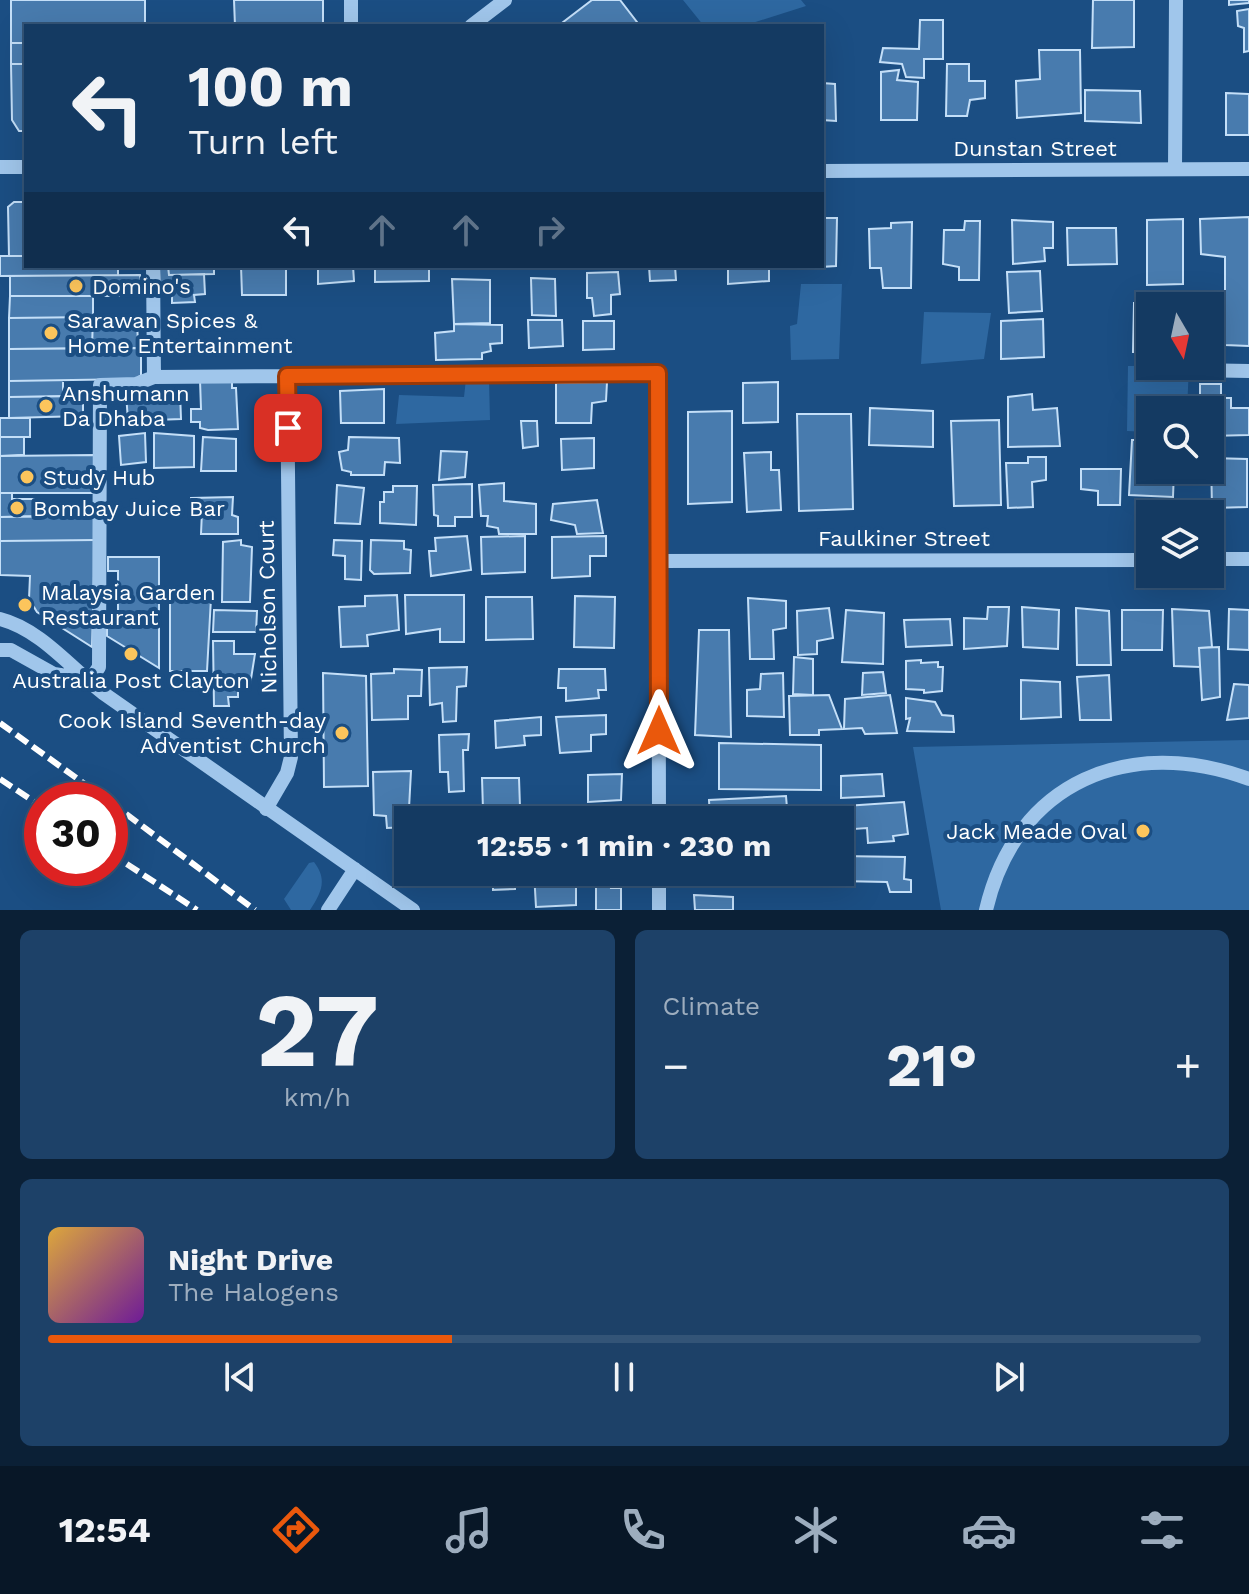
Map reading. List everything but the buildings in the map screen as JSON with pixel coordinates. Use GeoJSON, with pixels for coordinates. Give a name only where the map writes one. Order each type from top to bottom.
{"type":"FeatureCollection","features":[{"type":"Feature","properties":{"kind":"street"},"geometry":{"type":"LineString","coordinates":[[351,0],[351,24]]}},
{"type":"Feature","properties":{"kind":"street"},"geometry":{"type":"LineString","coordinates":[[474,24],[505,0]]}},
{"type":"Feature","properties":{"kind":"street"},"geometry":{"type":"LineString","coordinates":[[1175,169],[1176,0]]}},
{"type":"Feature","properties":{"kind":"street"},"geometry":{"type":"LineString","coordinates":[[0,167],[24,167]]}},
{"type":"Feature","properties":{"kind":"street","name":"Dunstan Street"},"geometry":{"type":"LineString","coordinates":[[824,171],[1249,169]]}},
{"type":"Feature","properties":{"kind":"street"},"geometry":{"type":"LineString","coordinates":[[153,268],[154,377]]}},
{"type":"Feature","properties":{"kind":"street"},"geometry":{"type":"LineString","coordinates":[[1224,371],[1249,371]]}},
{"type":"Feature","properties":{"kind":"street"},"geometry":{"type":"LineString","coordinates":[[87,681],[99,667],[100,385],[136,384],[154,377],[658,373],[659,806]]}},
{"type":"Feature","properties":{"kind":"street","name":"Nicholson Court"},"geometry":{"type":"LineString","coordinates":[[266,809],[287,773],[291,757],[287,376]]}},
{"type":"Feature","properties":{"kind":"street"},"geometry":{"type":"LineString","coordinates":[[1224,559],[1249,559]]}},
{"type":"Feature","properties":{"kind":"street","name":"Faulkiner Street"},"geometry":{"type":"LineString","coordinates":[[658,561],[1136,560]]}},
{"type":"Feature","properties":{"kind":"street"},"geometry":{"type":"LineString","coordinates":[[0,619],[15,623],[65,659],[87,681],[413,910]]}},
{"type":"Feature","properties":{"kind":"street"},"geometry":{"type":"LineString","coordinates":[[0,650],[11,650],[54,674],[87,681]]}},
{"type":"Feature","properties":{"kind":"street"},"geometry":{"type":"LineString","coordinates":[[986,910],[992,881],[1004,854],[1027,821],[1080,779],[1119,769],[1173,763],[1216,767],[1249,779]]}},
{"type":"Feature","properties":{"kind":"street"},"geometry":{"type":"LineString","coordinates":[[328,910],[355,869]]}},
{"type":"Feature","properties":{"kind":"street"},"geometry":{"type":"LineString","coordinates":[[659,886],[659,910]]}},
{"type":"Feature","properties":{"kind":"shaded area"},"geometry":{"type":"Polygon","coordinates":[[[683,0],[801,0],[806,6],[749,24],[702,24],[683,0]]]}},
{"type":"Feature","properties":{"kind":"shaded area"},"geometry":{"type":"Polygon","coordinates":[[[801,284],[842,284],[839,359],[791,360],[790,326],[797,324],[801,284]]]}},
{"type":"Feature","properties":{"kind":"shaded area"},"geometry":{"type":"Polygon","coordinates":[[[924,312],[991,313],[984,359],[921,364],[924,312]]]}},
{"type":"Feature","properties":{"kind":"shaded area"},"geometry":{"type":"Polygon","coordinates":[[[1128,366],[1136,366],[1136,380],[1188,380],[1188,396],[1136,396],[1136,431],[1127,431],[1128,366]]]}},
{"type":"Feature","properties":{"kind":"shaded area"},"geometry":{"type":"Polygon","coordinates":[[[466,379],[489,380],[490,420],[396,424],[399,395],[464,397],[466,379]]]}},
{"type":"Feature","properties":{"kind":"shaded area"},"geometry":{"type":"Polygon","coordinates":[[[1249,740],[1249,910],[941,910],[913,747],[1249,740]]]}},
{"type":"Feature","properties":{"kind":"shaded area"},"geometry":{"type":"Polygon","coordinates":[[[314,862],[322,881],[317,898],[310,910],[291,910],[284,899],[309,863],[314,862]]]}},
{"type":"Feature","properties":{"kind":"railway"},"geometry":{"type":"LineString","coordinates":[[0,723],[82,782]]}},
{"type":"Feature","properties":{"kind":"railway"},"geometry":{"type":"LineString","coordinates":[[0,779],[24,795]]}},
{"type":"Feature","properties":{"kind":"railway"},"geometry":{"type":"LineString","coordinates":[[128,815],[255,910]]}},
{"type":"Feature","properties":{"kind":"railway"},"geometry":{"type":"LineString","coordinates":[[128,865],[197,910]]}},
{"type":"Feature","properties":{"kind":"place","name":"Domino's"},"geometry":{"type":"Point","coordinates":[76,286]}},
{"type":"Feature","properties":{"kind":"place","name":"Sarawan Spices & Home Entertainment"},"geometry":{"type":"Point","coordinates":[51,333]}},
{"type":"Feature","properties":{"kind":"place","name":"Anshumann Da Dhaba"},"geometry":{"type":"Point","coordinates":[46,406]}},
{"type":"Feature","properties":{"kind":"place","name":"Study Hub"},"geometry":{"type":"Point","coordinates":[27,477]}},
{"type":"Feature","properties":{"kind":"place","name":"Bombay Juice Bar"},"geometry":{"type":"Point","coordinates":[17,508]}},
{"type":"Feature","properties":{"kind":"place","name":"Malaysia Garden Restaurant"},"geometry":{"type":"Point","coordinates":[25,605]}},
{"type":"Feature","properties":{"kind":"place","name":"Australia Post Clayton"},"geometry":{"type":"Point","coordinates":[131,654]}},
{"type":"Feature","properties":{"kind":"place","name":"Cook Island Seventh-day Adventist Church"},"geometry":{"type":"Point","coordinates":[342,733]}},
{"type":"Feature","properties":{"kind":"place","name":"Jack Meade Oval"},"geometry":{"type":"Point","coordinates":[1143,831]}},
{"type":"Feature","properties":{"kind":"route"},"geometry":{"type":"LineString","coordinates":[[288,428],[287,376],[658,373],[659,731]]}}]}
